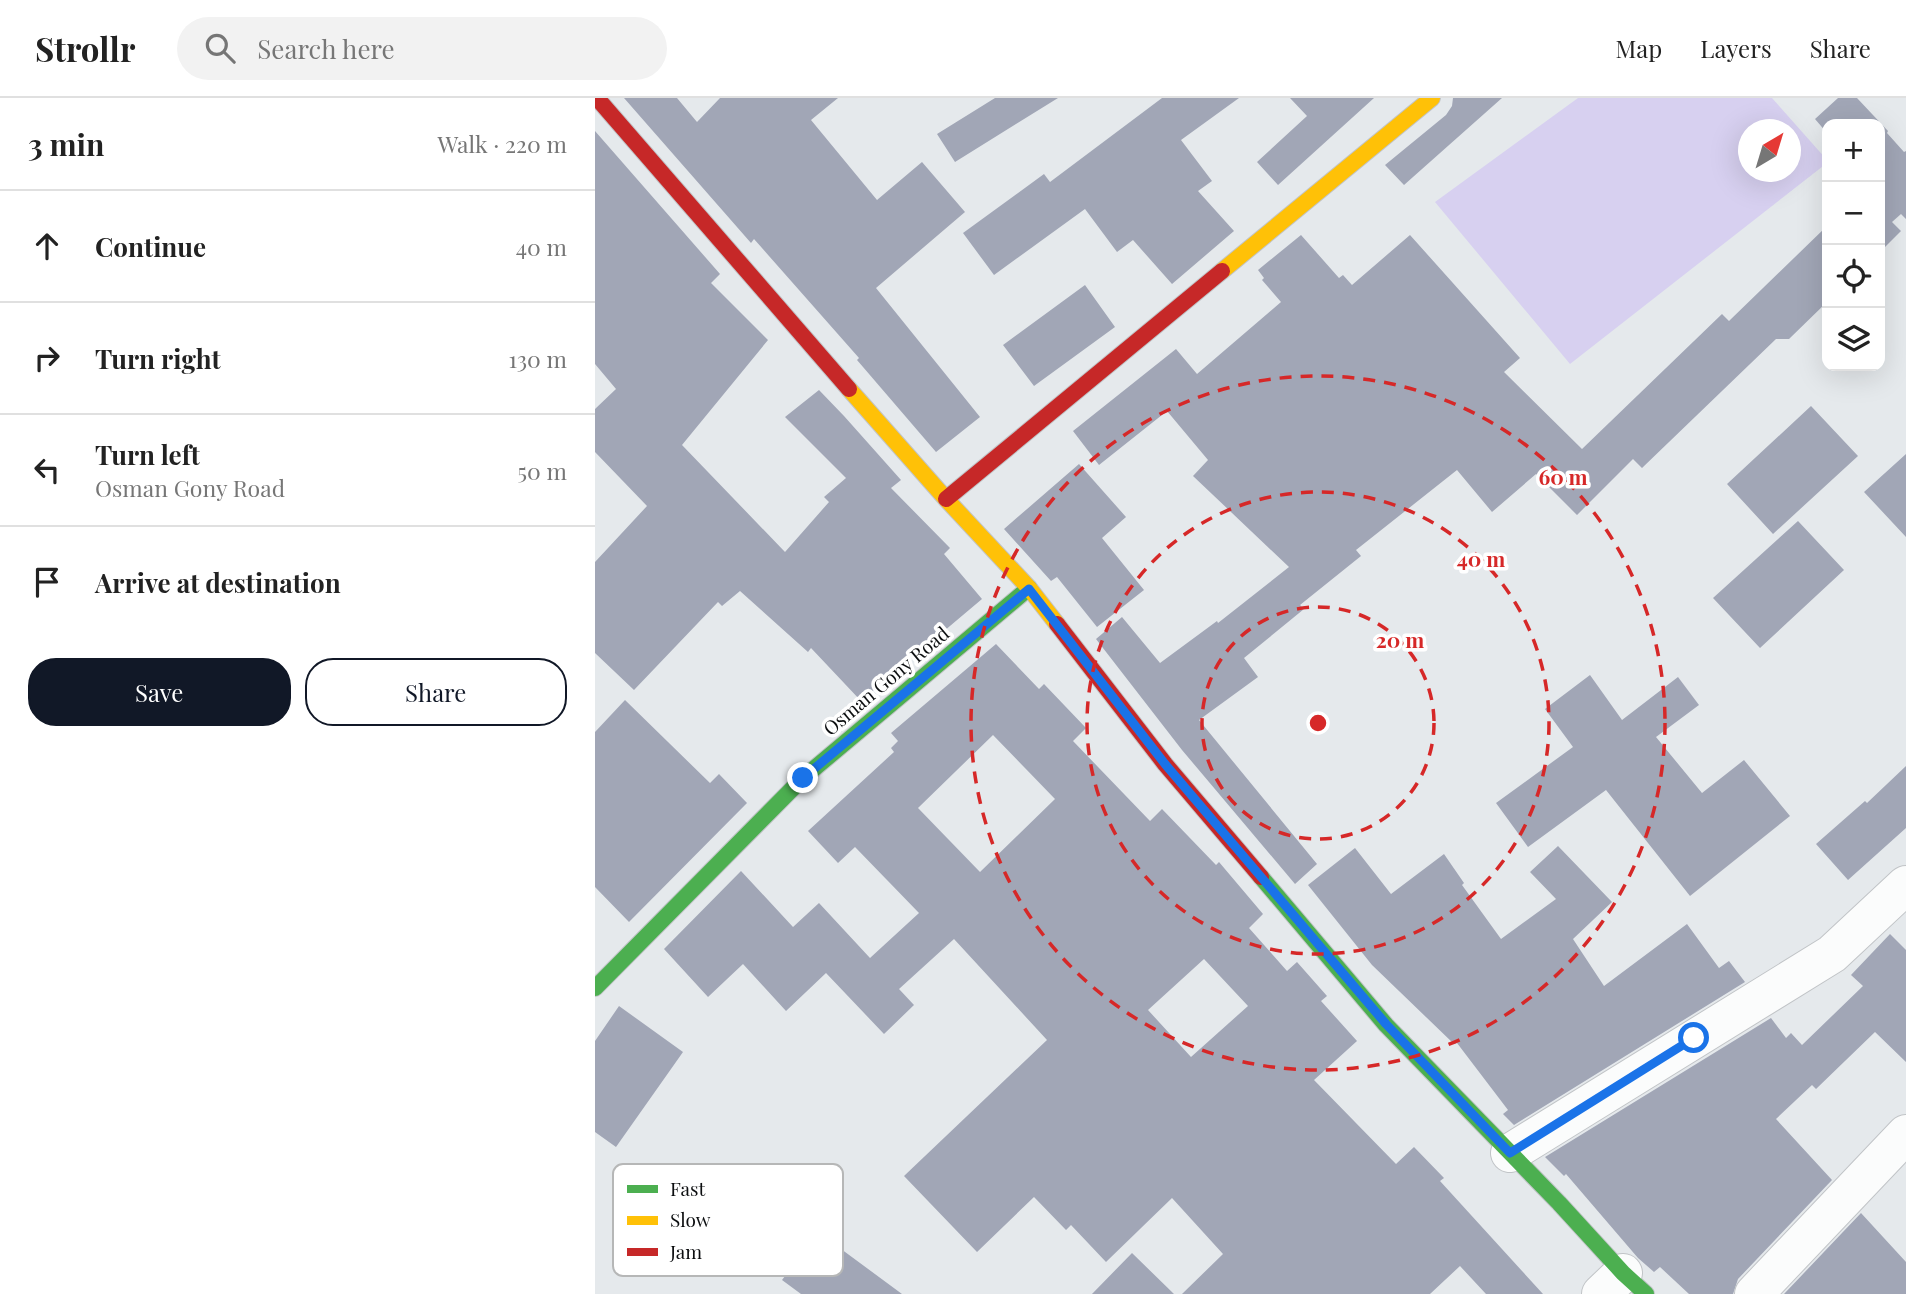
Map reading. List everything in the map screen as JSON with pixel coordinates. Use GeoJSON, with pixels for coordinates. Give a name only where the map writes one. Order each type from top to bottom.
{"type":"FeatureCollection","features":[{"type":"Feature","properties":{"kind":"street"},"geometry":{"type":"LineString","coordinates":[[597,98],[946,499],[1029,589],[1165,764],[1386,1024],[1510,1153],[1623,1287]]}},
{"type":"Feature","properties":{"kind":"street"},"geometry":{"type":"LineString","coordinates":[[946,499],[1432,98]]}},
{"type":"Feature","properties":{"kind":"street","name":"Osman Gony Road"},"geometry":{"type":"LineString","coordinates":[[595,988],[803,778],[1029,589]]}},
{"type":"Feature","properties":{"kind":"street"},"geometry":{"type":"LineString","coordinates":[[1510,1153],[1832,954],[1906,886]]}},
{"type":"Feature","properties":{"kind":"street"},"geometry":{"type":"LineString","coordinates":[[1754,1294],[1906,1134]]}},
{"type":"Feature","properties":{"kind":"shaded area"},"geometry":{"type":"Polygon","coordinates":[[[1578,98],[1772,98],[1791,119],[1738,119],[1738,182],[1801,182],[1801,131],[1822,154],[1822,167],[1570,364],[1435,202],[1578,98]]]}},
{"type":"Feature","properties":{"kind":"building"},"geometry":{"type":"Polygon","coordinates":[[[624,98],[677,98],[697,122],[720,98],[838,98],[811,120],[877,200],[922,162],[965,212],[876,288],[980,417],[936,452],[857,360],[859,358],[754,239],[751,243],[624,98]]]}},
{"type":"Feature","properties":{"kind":"building"},"geometry":{"type":"Polygon","coordinates":[[[995,98],[1058,98],[955,162],[937,134],[995,98]]]}},
{"type":"Feature","properties":{"kind":"building"},"geometry":{"type":"Polygon","coordinates":[[[1162,98],[1239,98],[1181,140],[1212,181],[1198,191],[1234,231],[1172,284],[1133,240],[1117,252],[1085,209],[994,275],[963,233],[1044,174],[1050,182],[1162,98]]]}},
{"type":"Feature","properties":{"kind":"building"},"geometry":{"type":"Polygon","coordinates":[[[1290,98],[1374,98],[1278,185],[1257,162],[1307,116],[1290,98]]]}},
{"type":"Feature","properties":{"kind":"building"},"geometry":{"type":"Polygon","coordinates":[[[1453,98],[1502,98],[1404,185],[1385,165],[1446,115],[1452,106],[1453,98]]]}},
{"type":"Feature","properties":{"kind":"building"},"geometry":{"type":"Polygon","coordinates":[[[1838,98],[1857,98],[1877,119],[1822,119],[1822,127],[1815,119],[1838,98]]]}},
{"type":"Feature","properties":{"kind":"building"},"geometry":{"type":"Polygon","coordinates":[[[1885,128],[1904,152],[1906,151],[1906,219],[1901,214],[1892,222],[1901,231],[1885,247],[1885,128]]]}},
{"type":"Feature","properties":{"kind":"building"},"geometry":{"type":"Polygon","coordinates":[[[595,131],[720,274],[711,283],[768,340],[682,445],[785,552],[829,502],[824,497],[846,478],[785,417],[819,390],[901,480],[891,488],[950,548],[944,554],[982,599],[861,701],[811,648],[808,652],[740,591],[722,606],[718,602],[634,690],[595,653],[595,562],[647,506],[595,452],[595,409],[616,389],[595,364],[595,131]]]}},
{"type":"Feature","properties":{"kind":"building"},"geometry":{"type":"Polygon","coordinates":[[[1822,231],[1822,307],[1789,339],[1776,339],[1642,468],[1633,459],[1577,515],[1536,474],[1492,512],[1457,470],[1356,550],[1361,556],[1300,605],[1304,609],[1244,658],[1258,677],[1199,720],[1317,864],[1295,884],[1182,750],[1096,639],[1122,617],[1160,663],[1217,621],[1218,623],[1289,567],[1193,476],[1208,460],[1167,411],[1099,465],[1073,431],[1176,349],[1197,374],[1281,302],[1262,280],[1264,278],[1258,270],[1301,235],[1339,278],[1343,275],[1352,285],[1410,235],[1520,358],[1504,372],[1582,449],[1722,314],[1729,321],[1822,231]]]}},
{"type":"Feature","properties":{"kind":"building"},"geometry":{"type":"Polygon","coordinates":[[[1085,285],[1115,327],[1034,386],[1003,345],[1085,285]]]}},
{"type":"Feature","properties":{"kind":"building"},"geometry":{"type":"Polygon","coordinates":[[[1811,406],[1858,456],[1773,534],[1727,484],[1811,406]]]}},
{"type":"Feature","properties":{"kind":"building"},"geometry":{"type":"Polygon","coordinates":[[[1906,454],[1906,537],[1864,492],[1906,454]]]}},
{"type":"Feature","properties":{"kind":"building"},"geometry":{"type":"Polygon","coordinates":[[[1079,464],[1126,517],[1102,538],[1144,590],[1097,627],[1057,577],[1051,581],[1004,529],[1079,464]]]}},
{"type":"Feature","properties":{"kind":"building"},"geometry":{"type":"Polygon","coordinates":[[[1798,521],[1844,570],[1760,648],[1713,598],[1798,521]]]}},
{"type":"Feature","properties":{"kind":"building"},"geometry":{"type":"Polygon","coordinates":[[[996,644],[1039,689],[1044,684],[1086,728],[1073,741],[1150,821],[1162,809],[1216,865],[1219,862],[1263,914],[1249,928],[1287,971],[1297,962],[1327,996],[1321,1001],[1357,1041],[1314,1080],[1396,1164],[1414,1147],[1444,1178],[1440,1181],[1543,1294],[1486,1294],[1460,1266],[1430,1294],[1182,1294],[1223,1254],[1172,1198],[1106,1262],[1071,1225],[1066,1230],[1034,1197],[977,1252],[904,1176],[1047,1040],[954,939],[899,989],[914,1005],[884,1034],[826,973],[786,1011],[743,964],[708,997],[664,949],[741,871],[793,927],[819,903],[870,958],[919,913],[855,847],[838,863],[808,831],[894,752],[891,748],[898,741],[891,733],[996,644]],[[993,735],[918,808],[980,872],[1055,799],[993,735]],[[1204,959],[1148,1010],[1191,1057],[1248,1006],[1204,959]]]}},
{"type":"Feature","properties":{"kind":"building"},"geometry":{"type":"Polygon","coordinates":[[[1590,675],[1622,720],[1678,677],[1699,705],[1656,737],[1702,793],[1744,760],[1790,816],[1690,896],[1606,790],[1528,847],[1496,803],[1573,747],[1545,709],[1590,675]]]}},
{"type":"Feature","properties":{"kind":"building"},"geometry":{"type":"Polygon","coordinates":[[[625,700],[710,783],[719,774],[747,803],[629,922],[595,887],[595,732],[625,700]]]}},
{"type":"Feature","properties":{"kind":"building"},"geometry":{"type":"Polygon","coordinates":[[[1906,766],[1906,828],[1848,880],[1816,844],[1865,801],[1867,803],[1906,766]]]}},
{"type":"Feature","properties":{"kind":"building"},"geometry":{"type":"Polygon","coordinates":[[[1558,846],[1612,902],[1573,939],[1604,986],[1687,924],[1719,968],[1729,961],[1745,982],[1514,1125],[1503,1114],[1508,1110],[1457,1043],[1454,1044],[1372,965],[1308,885],[1355,848],[1391,894],[1444,854],[1464,883],[1462,885],[1501,939],[1556,899],[1530,872],[1558,846]]]}},
{"type":"Feature","properties":{"kind":"building"},"geometry":{"type":"Polygon","coordinates":[[[1890,934],[1906,950],[1906,1062],[1875,1032],[1816,1089],[1812,1085],[1776,1119],[1832,1180],[1738,1279],[1733,1294],[1689,1294],[1660,1267],[1654,1272],[1638,1258],[1566,1174],[1564,1176],[1545,1157],[1771,1018],[1786,1038],[1791,1033],[1802,1045],[1863,986],[1851,975],[1890,934]]]}},
{"type":"Feature","properties":{"kind":"building"},"geometry":{"type":"Polygon","coordinates":[[[619,1006],[683,1052],[616,1147],[595,1132],[595,1041],[619,1006]]]}},
{"type":"Feature","properties":{"kind":"building"},"geometry":{"type":"Polygon","coordinates":[[[1861,1213],[1906,1262],[1906,1294],[1784,1294],[1861,1213]]]}},
{"type":"Feature","properties":{"kind":"building"},"geometry":{"type":"Polygon","coordinates":[[[843,1250],[902,1294],[801,1294],[782,1280],[785,1276],[843,1276],[843,1250]]]}},
{"type":"Feature","properties":{"kind":"building"},"geometry":{"type":"Polygon","coordinates":[[[1132,1253],[1174,1294],[1092,1294],[1132,1253]]]}},
{"type":"Feature","properties":{"kind":"traffic: fast"},"geometry":{"type":"LineString","coordinates":[[595,988],[803,778],[1029,588]]}},
{"type":"Feature","properties":{"kind":"traffic: fast"},"geometry":{"type":"LineString","coordinates":[[1261,877],[1386,1025],[1646,1294]]}},
{"type":"Feature","properties":{"kind":"traffic: slow"},"geometry":{"type":"LineString","coordinates":[[1222,271],[1432,98]]}},
{"type":"Feature","properties":{"kind":"traffic: slow"},"geometry":{"type":"LineString","coordinates":[[849,389],[1029,588],[1057,624]]}},
{"type":"Feature","properties":{"kind":"traffic: jam"},"geometry":{"type":"LineString","coordinates":[[597,98],[849,389]]}},
{"type":"Feature","properties":{"kind":"traffic: jam"},"geometry":{"type":"LineString","coordinates":[[946,499],[1222,271]]}},
{"type":"Feature","properties":{"kind":"traffic: jam"},"geometry":{"type":"LineString","coordinates":[[1057,624],[1165,764],[1261,877]]}},
{"type":"Feature","properties":{"kind":"route"},"geometry":{"type":"LineString","coordinates":[[803,778],[1029,589],[1165,764],[1386,1024],[1510,1153],[1694,1038]]}}]}
